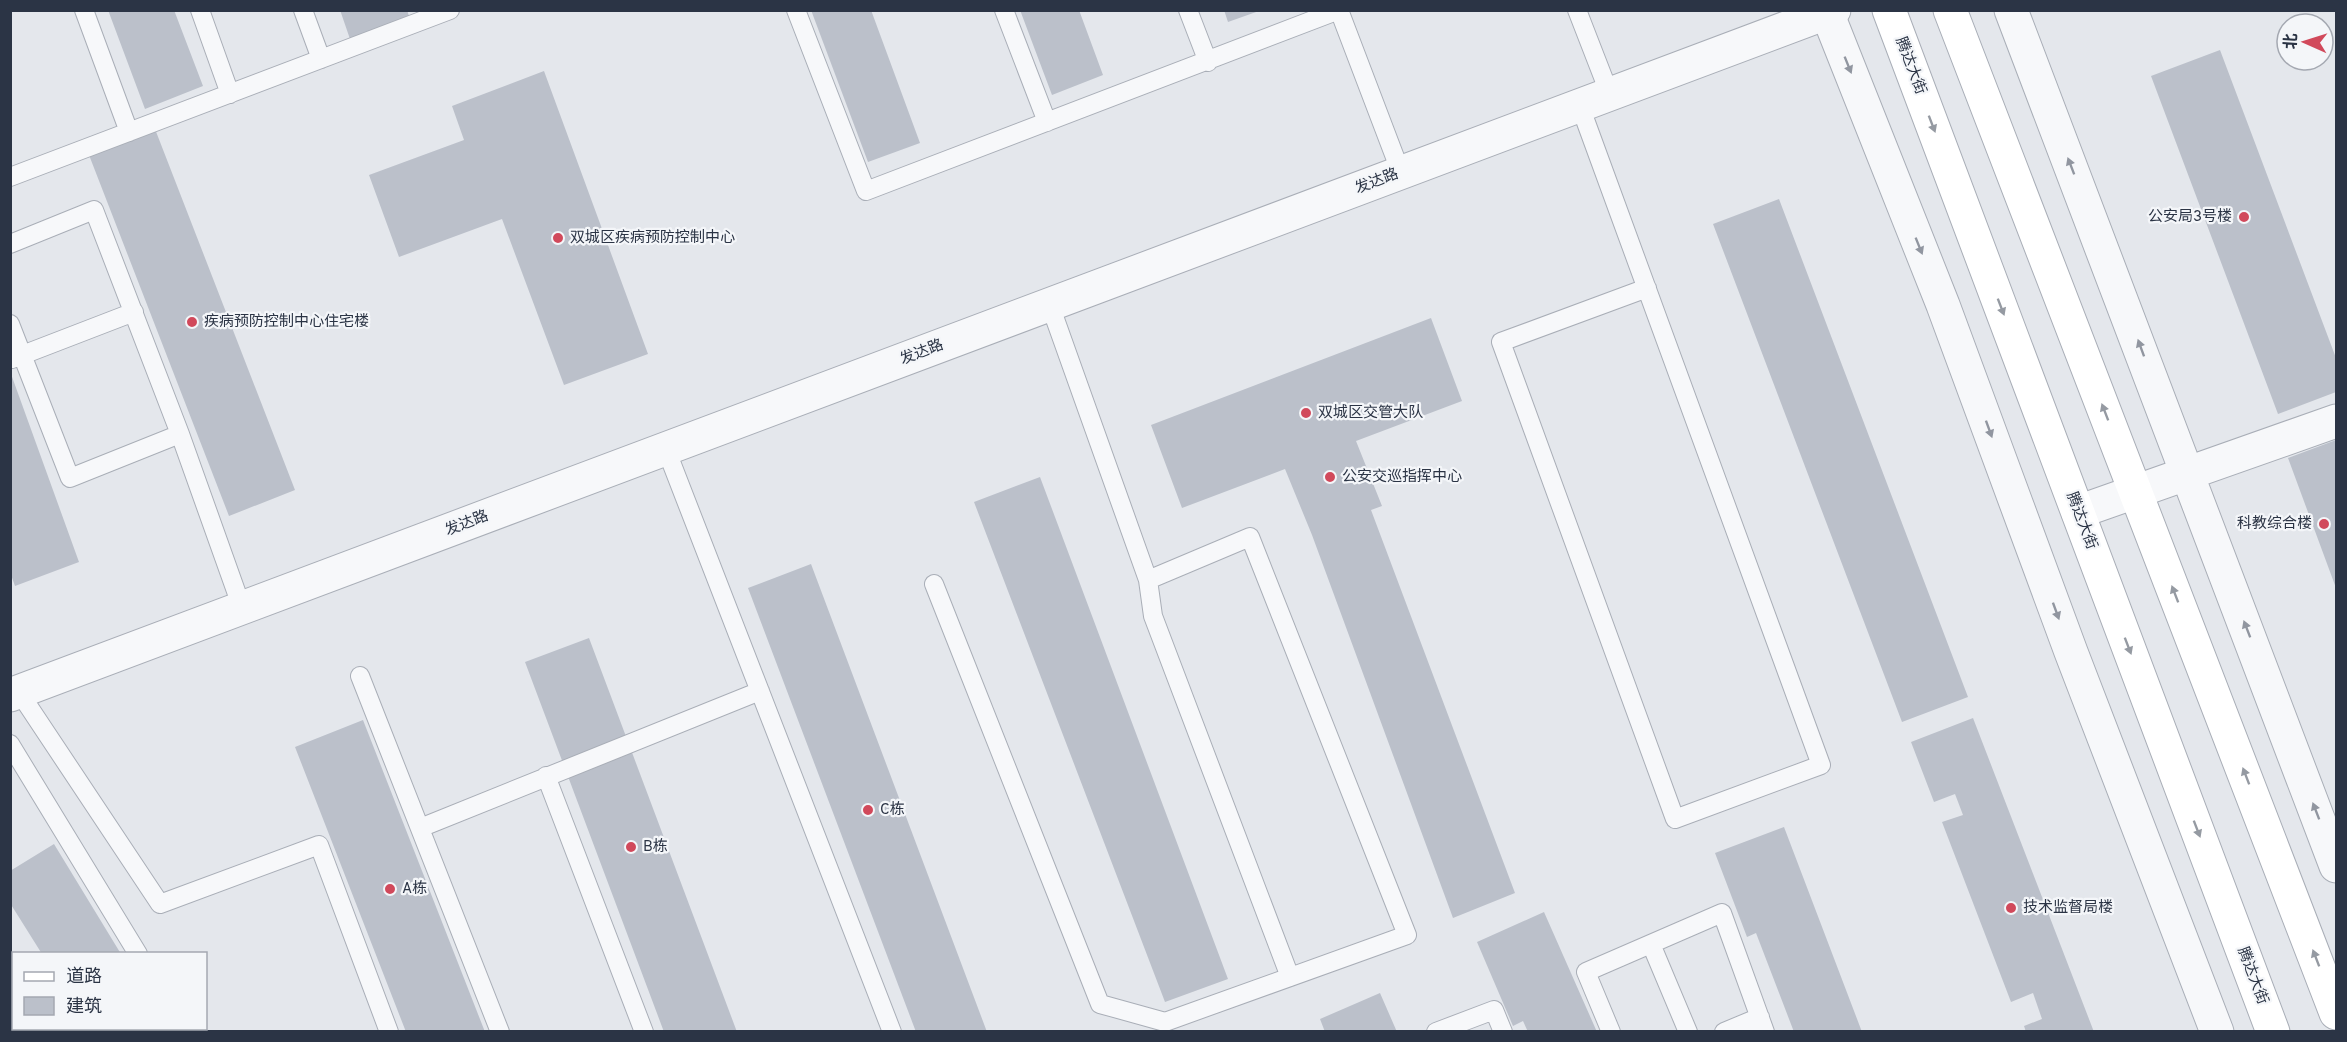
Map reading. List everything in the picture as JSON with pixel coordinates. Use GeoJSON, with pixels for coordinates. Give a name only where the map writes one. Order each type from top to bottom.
{"type":"FeatureCollection","features":[{"type":"Feature","properties":{"kind":"main road","name":"腾达大街"},"geometry":{"type":"LineString","coordinates":[[1889,10],[2273,1032]]}},
{"type":"Feature","properties":{"kind":"main road"},"geometry":{"type":"LineString","coordinates":[[1950,10],[2337,1013]]}},
{"type":"Feature","properties":{"kind":"street"},"geometry":{"type":"LineString","coordinates":[[2011,10],[2337,866]]}},
{"type":"Feature","properties":{"kind":"street","name":"发达路"},"geometry":{"type":"LineString","coordinates":[[15,694],[1829,11]]}},
{"type":"Feature","properties":{"kind":"street"},"geometry":{"type":"LineString","coordinates":[[1829,11],[1943,305],[2075,663],[2217,1032]]}},
{"type":"Feature","properties":{"kind":"street"},"geometry":{"type":"LineString","coordinates":[[2078,512],[2337,422]]}},
{"type":"Feature","properties":{"kind":"lane"},"geometry":{"type":"LineString","coordinates":[[84,10],[129,132]]}},
{"type":"Feature","properties":{"kind":"lane"},"geometry":{"type":"LineString","coordinates":[[200,10],[230,94]]}},
{"type":"Feature","properties":{"kind":"lane"},"geometry":{"type":"LineString","coordinates":[[303,10],[321,59]]}},
{"type":"Feature","properties":{"kind":"lane"},"geometry":{"type":"LineString","coordinates":[[796,10],[866,191],[1339,10],[1401,173]]}},
{"type":"Feature","properties":{"kind":"lane"},"geometry":{"type":"LineString","coordinates":[[1004,10],[1047,122]]}},
{"type":"Feature","properties":{"kind":"lane"},"geometry":{"type":"LineString","coordinates":[[1188,10],[1208,62]]}},
{"type":"Feature","properties":{"kind":"lane"},"geometry":{"type":"LineString","coordinates":[[1577,10],[1595,101],[1647,288],[1821,765],[1675,819],[1501,342],[1647,288]]}},
{"type":"Feature","properties":{"kind":"lane"},"geometry":{"type":"LineString","coordinates":[[12,170],[129,132],[438,12]]}},
{"type":"Feature","properties":{"kind":"lane"},"geometry":{"type":"LineString","coordinates":[[10,244],[94,210],[180,434],[242,608]]}},
{"type":"Feature","properties":{"kind":"lane"},"geometry":{"type":"LineString","coordinates":[[1050,305],[1149,580],[1153,616],[1290,976]]}},
{"type":"Feature","properties":{"kind":"lane"},"geometry":{"type":"LineString","coordinates":[[16,357],[134,312]]}},
{"type":"Feature","properties":{"kind":"lane"},"geometry":{"type":"LineString","coordinates":[[10,324],[16,357],[70,478],[180,434]]}},
{"type":"Feature","properties":{"kind":"lane"},"geometry":{"type":"LineString","coordinates":[[666,449],[892,1032]]}},
{"type":"Feature","properties":{"kind":"lane"},"geometry":{"type":"LineString","coordinates":[[934,584],[1100,1004],[1165,1022],[1407,935],[1250,537],[1149,580]]}},
{"type":"Feature","properties":{"kind":"lane"},"geometry":{"type":"LineString","coordinates":[[360,676],[500,1032]]}},
{"type":"Feature","properties":{"kind":"lane"},"geometry":{"type":"LineString","coordinates":[[420,828],[760,691]]}},
{"type":"Feature","properties":{"kind":"lane"},"geometry":{"type":"LineString","coordinates":[[15,694],[160,904],[319,845],[388,1032]]}},
{"type":"Feature","properties":{"kind":"lane"},"geometry":{"type":"LineString","coordinates":[[10,744],[137,952]]}},
{"type":"Feature","properties":{"kind":"lane"},"geometry":{"type":"LineString","coordinates":[[546,776],[644,1032]]}},
{"type":"Feature","properties":{"kind":"lane"},"geometry":{"type":"LineString","coordinates":[[1611,1032],[1586,972],[1722,913],[1763,1024],[1724,1032]]}},
{"type":"Feature","properties":{"kind":"lane"},"geometry":{"type":"LineString","coordinates":[[1651,944],[1688,1032]]}},
{"type":"Feature","properties":{"kind":"lane"},"geometry":{"type":"LineString","coordinates":[[1436,1032],[1494,1010],[1503,1032]]}},
{"type":"Feature","properties":{"kind":"building"},"geometry":{"type":"Polygon","coordinates":[[[108,10],[174,10],[203,86],[145,109],[108,10]]]}},
{"type":"Feature","properties":{"kind":"building"},"geometry":{"type":"Polygon","coordinates":[[[340,10],[407,10],[409,16],[350,39],[340,10]]]}},
{"type":"Feature","properties":{"kind":"building"},"geometry":{"type":"Polygon","coordinates":[[[811,10],[871,10],[920,143],[868,162],[811,10]]]}},
{"type":"Feature","properties":{"kind":"building"},"geometry":{"type":"Polygon","coordinates":[[[1020,10],[1079,10],[1103,75],[1052,95],[1020,10]]]}},
{"type":"Feature","properties":{"kind":"building"},"geometry":{"type":"Polygon","coordinates":[[[1224,10],[1258,10],[1259,11],[1228,22],[1224,10]]]}},
{"type":"Feature","properties":{"kind":"building","name":"公安局3号楼"},"geometry":{"type":"Polygon","coordinates":[[[2220,50],[2336,358],[2336,392],[2278,414],[2151,76],[2220,50]]]}},
{"type":"Feature","properties":{"kind":"building","name":"双城区疾病预防控制中心"},"geometry":{"type":"Polygon","coordinates":[[[544,71],[648,354],[564,385],[502,219],[399,257],[369,175],[464,140],[452,106],[544,71]]]}},
{"type":"Feature","properties":{"kind":"building","name":"疾病预防控制中心住宅楼"},"geometry":{"type":"Polygon","coordinates":[[[155,129],[295,490],[229,516],[89,155],[155,129]]]}},
{"type":"Feature","properties":{"kind":"building"},"geometry":{"type":"Polygon","coordinates":[[[1779,199],[1968,697],[1902,722],[1713,224],[1779,199]]]}},
{"type":"Feature","properties":{"kind":"building"},"geometry":{"type":"Polygon","coordinates":[[[1431,318],[1462,401],[1356,441],[1382,506],[1371,510],[1515,893],[1453,918],[1312,535],[1285,469],[1182,508],[1151,425],[1431,318]]]}},
{"type":"Feature","properties":{"kind":"building"},"geometry":{"type":"Polygon","coordinates":[[[11,374],[79,562],[15,586],[10,572],[11,374]]]}},
{"type":"Feature","properties":{"kind":"building","name":"科教综合楼"},"geometry":{"type":"Polygon","coordinates":[[[2336,440],[2336,588],[2288,458],[2336,440]]]}},
{"type":"Feature","properties":{"kind":"building"},"geometry":{"type":"Polygon","coordinates":[[[1040,477],[1228,979],[1165,1002],[974,502],[1040,477]]]}},
{"type":"Feature","properties":{"kind":"building","name":"C栋"},"geometry":{"type":"Polygon","coordinates":[[[811,564],[987,1032],[916,1032],[748,588],[811,564]]]}},
{"type":"Feature","properties":{"kind":"building","name":"B栋"},"geometry":{"type":"Polygon","coordinates":[[[589,638],[737,1032],[664,1032],[525,662],[589,638]]]}},
{"type":"Feature","properties":{"kind":"building","name":"技术监督局楼"},"geometry":{"type":"Polygon","coordinates":[[[1973,718],[2094,1032],[2026,1032],[2024,1026],[2042,1019],[2033,993],[2011,1002],[1942,822],[1963,815],[1955,794],[1934,802],[1911,742],[1973,718]]]}},
{"type":"Feature","properties":{"kind":"building","name":"A栋"},"geometry":{"type":"Polygon","coordinates":[[[363,720],[485,1032],[406,1032],[295,747],[363,720]]]}},
{"type":"Feature","properties":{"kind":"building"},"geometry":{"type":"Polygon","coordinates":[[[1784,827],[1862,1032],[1794,1032],[1756,933],[1747,937],[1715,853],[1784,827]]]}},
{"type":"Feature","properties":{"kind":"building"},"geometry":{"type":"Polygon","coordinates":[[[54,844],[120,952],[41,952],[10,903],[10,871],[54,844]]]}},
{"type":"Feature","properties":{"kind":"building"},"geometry":{"type":"Polygon","coordinates":[[[1544,912],[1597,1032],[1528,1032],[1523,1021],[1513,1026],[1477,942],[1544,912]]]}},
{"type":"Feature","properties":{"kind":"building"},"geometry":{"type":"Polygon","coordinates":[[[1380,993],[1397,1032],[1325,1032],[1320,1019],[1380,993]]]}},
{"type":"Feature","properties":{"kind":"building"},"geometry":{"type":"Polygon","coordinates":[[[89,1030],[168,1030],[169,1032],[90,1032],[89,1030]]]}},
{"type":"Feature","properties":{"kind":"place","name":"公安局3号楼"},"geometry":{"type":"Point","coordinates":[2244,217]}},
{"type":"Feature","properties":{"kind":"place","name":"双城区疾病预防控制中心"},"geometry":{"type":"Point","coordinates":[558,238]}},
{"type":"Feature","properties":{"kind":"place","name":"疾病预防控制中心住宅楼"},"geometry":{"type":"Point","coordinates":[192,322]}},
{"type":"Feature","properties":{"kind":"place","name":"双城区交管大队"},"geometry":{"type":"Point","coordinates":[1306,413]}},
{"type":"Feature","properties":{"kind":"place","name":"公安交巡指挥中心"},"geometry":{"type":"Point","coordinates":[1330,477]}},
{"type":"Feature","properties":{"kind":"place","name":"科教综合楼"},"geometry":{"type":"Point","coordinates":[2324,524]}},
{"type":"Feature","properties":{"kind":"place","name":"C栋"},"geometry":{"type":"Point","coordinates":[868,810]}},
{"type":"Feature","properties":{"kind":"place","name":"B栋"},"geometry":{"type":"Point","coordinates":[631,847]}},
{"type":"Feature","properties":{"kind":"place","name":"A栋"},"geometry":{"type":"Point","coordinates":[390,889]}},
{"type":"Feature","properties":{"kind":"place","name":"技术监督局楼"},"geometry":{"type":"Point","coordinates":[2011,908]}}]}
